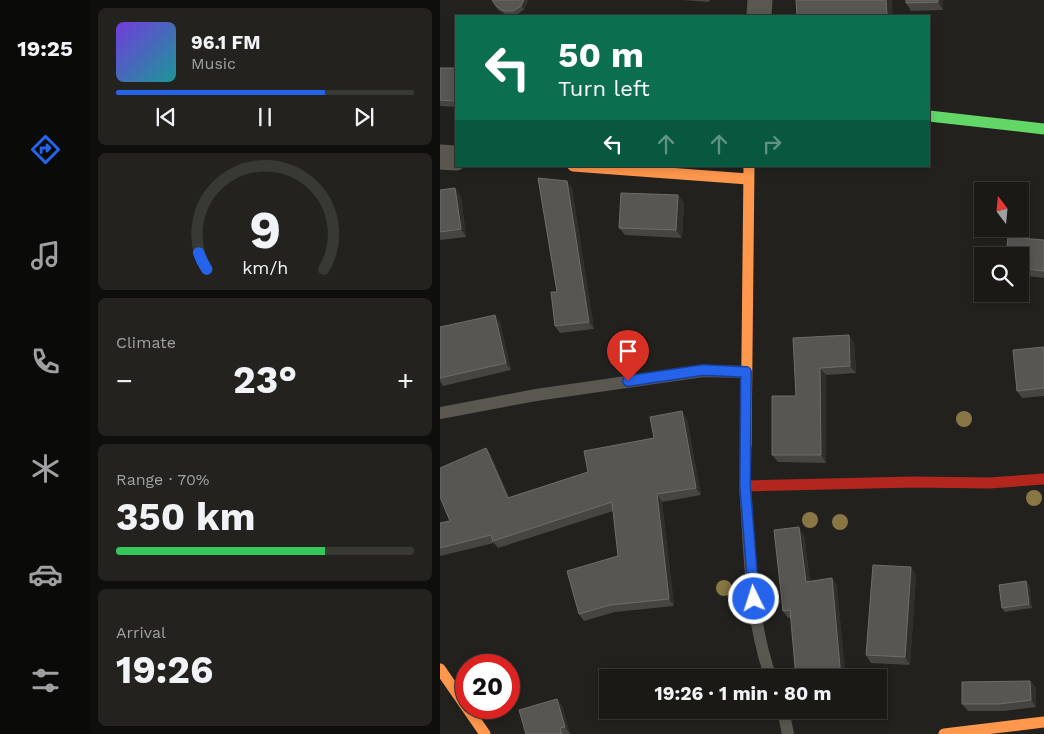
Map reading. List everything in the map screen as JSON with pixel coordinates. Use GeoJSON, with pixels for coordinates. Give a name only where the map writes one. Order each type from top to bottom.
{"type":"FeatureCollection","features":[{"type":"Feature","properties":{"kind":"street"},"geometry":{"type":"LineString","coordinates":[[759,15],[760,0]]}},
{"type":"Feature","properties":{"kind":"street"},"geometry":{"type":"LineString","coordinates":[[930,116],[1044,129]]}},
{"type":"Feature","properties":{"kind":"street"},"geometry":{"type":"LineString","coordinates":[[440,156],[455,158]]}},
{"type":"Feature","properties":{"kind":"street"},"geometry":{"type":"LineString","coordinates":[[586,167],[748,179]]}},
{"type":"Feature","properties":{"kind":"street"},"geometry":{"type":"LineString","coordinates":[[749,167],[745,486],[914,482],[989,483],[1044,479]]}},
{"type":"Feature","properties":{"kind":"street"},"geometry":{"type":"LineString","coordinates":[[440,669],[447,693],[485,734]]}},
{"type":"Feature","properties":{"kind":"street"},"geometry":{"type":"LineString","coordinates":[[944,734],[1044,722]]}},
{"type":"Feature","properties":{"kind":"lane"},"geometry":{"type":"LineString","coordinates":[[440,413],[536,395],[703,370],[746,372]]}},
{"type":"Feature","properties":{"kind":"lane"},"geometry":{"type":"LineString","coordinates":[[745,486],[755,617],[759,639],[768,669]]}},
{"type":"Feature","properties":{"kind":"lane"},"geometry":{"type":"LineString","coordinates":[[785,719],[788,734]]}},
{"type":"Feature","properties":{"kind":"building"},"geometry":{"type":"Polygon","coordinates":[[[492,0],[524,0],[521,6],[513,11],[504,11],[496,6],[492,0]]]}},
{"type":"Feature","properties":{"kind":"building"},"geometry":{"type":"Polygon","coordinates":[[[796,0],[886,0],[887,15],[797,15],[796,0]]]}},
{"type":"Feature","properties":{"kind":"building"},"geometry":{"type":"Polygon","coordinates":[[[906,0],[938,0],[938,2],[906,3],[906,0]]]}},
{"type":"Feature","properties":{"kind":"building"},"geometry":{"type":"Polygon","coordinates":[[[440,68],[455,68],[455,101],[440,100],[440,68]]]}},
{"type":"Feature","properties":{"kind":"building"},"geometry":{"type":"Polygon","coordinates":[[[538,178],[567,181],[589,322],[555,326],[551,292],[557,292],[538,178]]]}},
{"type":"Feature","properties":{"kind":"building"},"geometry":{"type":"Polygon","coordinates":[[[455,188],[461,229],[440,232],[440,190],[455,188]]]}},
{"type":"Feature","properties":{"kind":"building"},"geometry":{"type":"Polygon","coordinates":[[[621,193],[678,195],[676,230],[619,228],[621,193]]]}},
{"type":"Feature","properties":{"kind":"building"},"geometry":{"type":"Polygon","coordinates":[[[1008,238],[1044,240],[1044,271],[1029,269],[1029,247],[1007,247],[1008,238]]]}},
{"type":"Feature","properties":{"kind":"building"},"geometry":{"type":"Polygon","coordinates":[[[495,315],[506,363],[440,378],[440,327],[495,315]]]}},
{"type":"Feature","properties":{"kind":"building"},"geometry":{"type":"Polygon","coordinates":[[[849,335],[850,366],[820,368],[821,455],[772,455],[772,396],[796,396],[793,338],[849,335]]]}},
{"type":"Feature","properties":{"kind":"building"},"geometry":{"type":"Polygon","coordinates":[[[1044,347],[1044,388],[1017,391],[1013,350],[1044,347]]]}},
{"type":"Feature","properties":{"kind":"building"},"geometry":{"type":"Polygon","coordinates":[[[682,411],[696,488],[657,494],[669,599],[610,605],[579,614],[567,571],[618,556],[612,502],[493,541],[491,535],[440,548],[440,523],[450,521],[440,497],[440,468],[486,448],[508,498],[588,472],[584,451],[654,438],[650,417],[682,411]]]}},
{"type":"Feature","properties":{"kind":"building"},"geometry":{"type":"Polygon","coordinates":[[[799,527],[806,582],[832,578],[840,669],[795,669],[790,610],[783,611],[774,530],[799,527]]]}},
{"type":"Feature","properties":{"kind":"building"},"geometry":{"type":"Polygon","coordinates":[[[873,565],[911,567],[905,657],[866,655],[873,565]]]}},
{"type":"Feature","properties":{"kind":"building"},"geometry":{"type":"Polygon","coordinates":[[[1026,581],[1029,604],[1002,608],[999,585],[1026,581]]]}},
{"type":"Feature","properties":{"kind":"building"},"geometry":{"type":"Polygon","coordinates":[[[1030,681],[1031,700],[999,704],[962,704],[962,682],[1030,681]]]}},
{"type":"Feature","properties":{"kind":"building"},"geometry":{"type":"Polygon","coordinates":[[[557,699],[565,727],[560,728],[562,734],[526,734],[520,710],[557,699]]]}},
{"type":"Feature","properties":{"kind":"traffic: fast"},"geometry":{"type":"LineString","coordinates":[[930,116],[1044,129]]}},
{"type":"Feature","properties":{"kind":"traffic: slow"},"geometry":{"type":"LineString","coordinates":[[586,167],[748,179]]}},
{"type":"Feature","properties":{"kind":"traffic: slow"},"geometry":{"type":"LineString","coordinates":[[746,445],[749,167]]}},
{"type":"Feature","properties":{"kind":"traffic: slow"},"geometry":{"type":"LineString","coordinates":[[440,669],[485,734]]}},
{"type":"Feature","properties":{"kind":"traffic: slow"},"geometry":{"type":"LineString","coordinates":[[944,734],[1044,722]]}},
{"type":"Feature","properties":{"kind":"traffic: jam"},"geometry":{"type":"LineString","coordinates":[[746,445],[745,486],[914,482],[989,483],[1044,479]]}},
{"type":"Feature","properties":{"kind":"route"},"geometry":{"type":"LineString","coordinates":[[628,381],[703,370],[746,372],[745,486],[754,599]]}}]}
